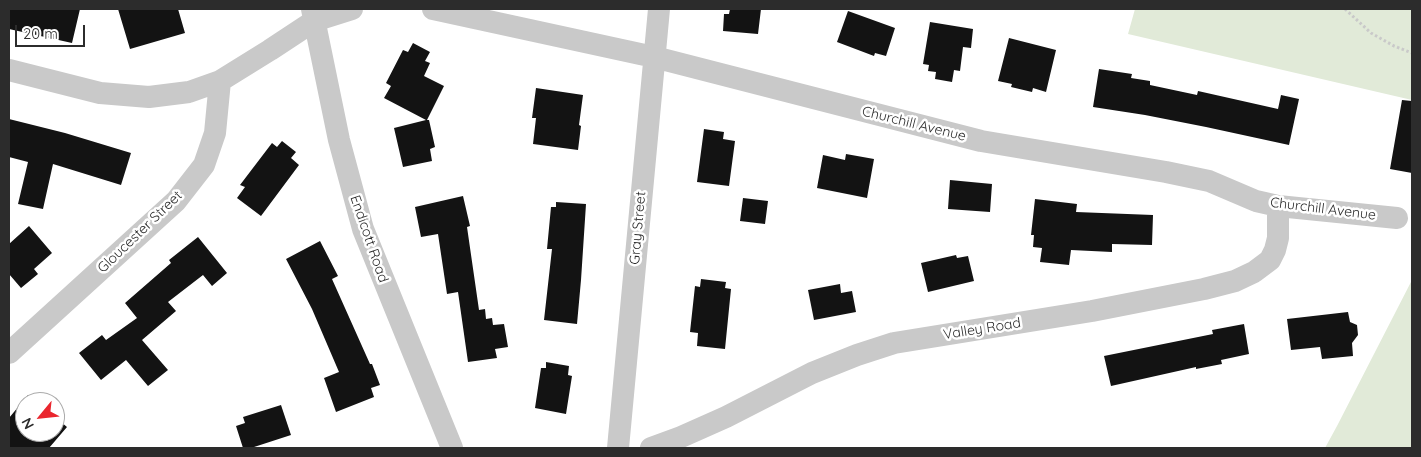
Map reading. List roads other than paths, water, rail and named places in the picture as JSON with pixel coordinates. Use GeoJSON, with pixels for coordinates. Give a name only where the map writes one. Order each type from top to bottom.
{"type":"FeatureCollection","features":[{"type":"Feature","properties":{"kind":"street"},"geometry":{"type":"LineString","coordinates":[[9,70],[100,93],[149,97],[189,92],[220,81],[270,50],[313,15],[352,9]]}},
{"type":"Feature","properties":{"kind":"street","name":"Churchill Avenue"},"geometry":{"type":"LineString","coordinates":[[433,9],[654,57],[981,141],[1209,181],[1256,201],[1278,206],[1397,218]]}},
{"type":"Feature","properties":{"kind":"street","name":"Gray Street"},"geometry":{"type":"LineString","coordinates":[[618,448],[659,9]]}},
{"type":"Feature","properties":{"kind":"street","name":"Endicott Road"},"geometry":{"type":"LineString","coordinates":[[313,15],[339,140],[363,229],[452,448]]}},
{"type":"Feature","properties":{"kind":"street","name":"Gloucester Street"},"geometry":{"type":"LineString","coordinates":[[9,353],[176,201],[204,165],[215,133],[220,81]]}},
{"type":"Feature","properties":{"kind":"street","name":"Valley Road"},"geometry":{"type":"LineString","coordinates":[[651,448],[681,437],[742,409],[812,372],[894,343],[1102,309],[1204,290],[1235,281],[1254,272],[1270,260],[1276,250],[1278,206]]}}]}
